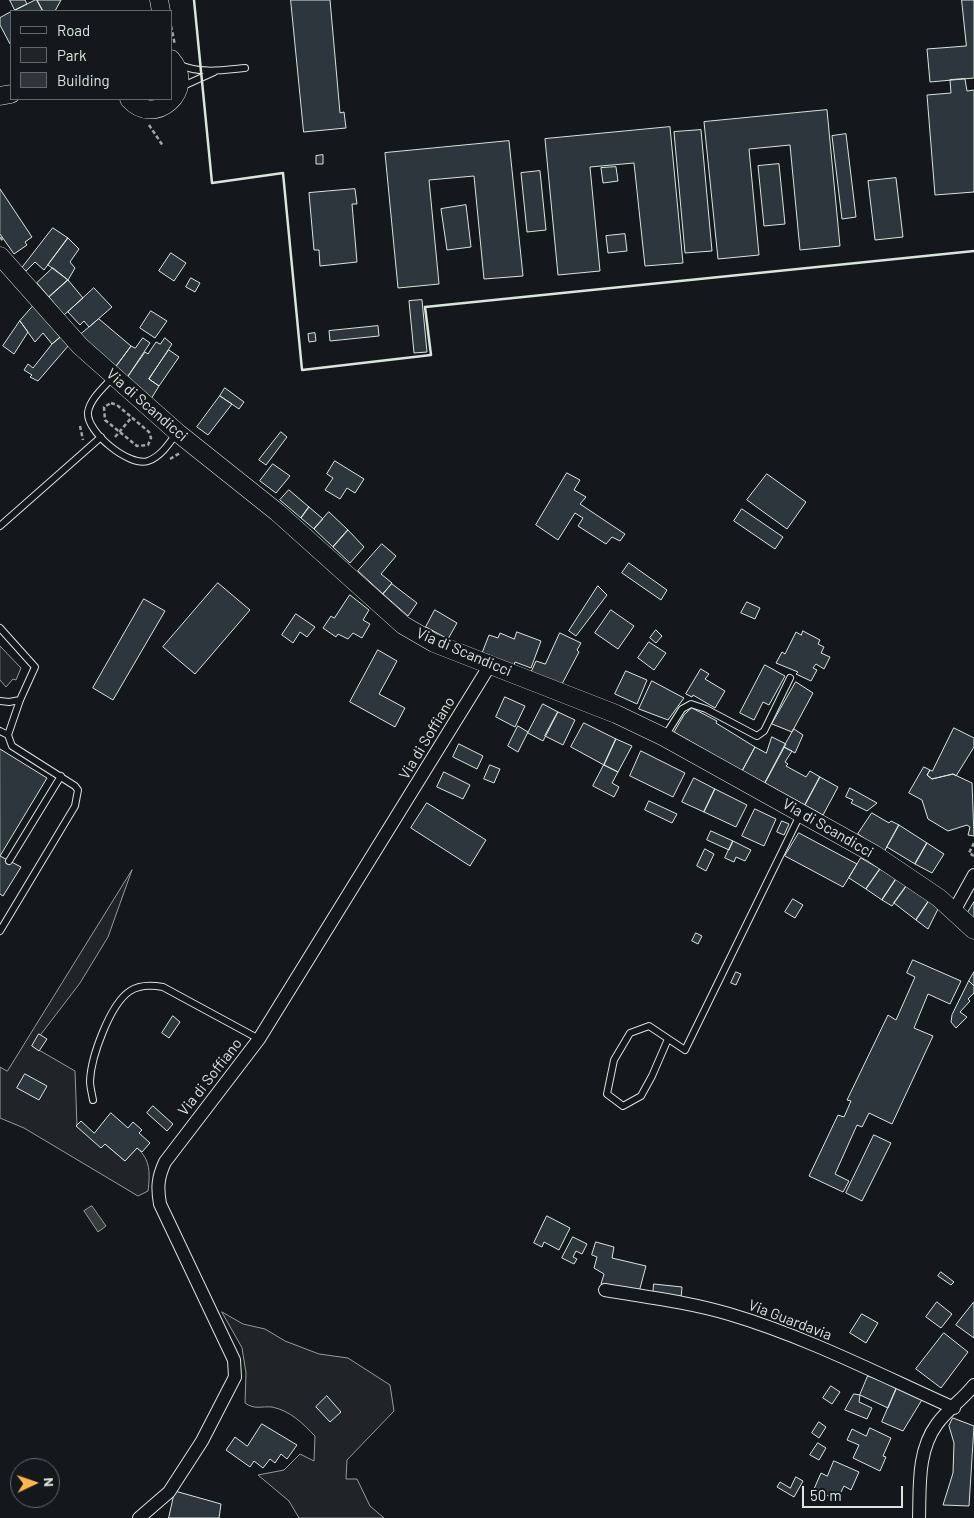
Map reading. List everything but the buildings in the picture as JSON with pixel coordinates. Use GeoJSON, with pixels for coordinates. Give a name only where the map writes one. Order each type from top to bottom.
{"type":"FeatureCollection","features":[{"type":"Feature","properties":{"kind":"street"},"geometry":{"type":"LineString","coordinates":[[172,98],[179,88],[179,72],[174,55]]}},
{"type":"Feature","properties":{"kind":"street"},"geometry":{"type":"LineString","coordinates":[[130,100],[140,107],[155,109],[168,104],[171,100]]}},
{"type":"Feature","properties":{"kind":"street","name":"Via di Scandicci"},"geometry":{"type":"LineString","coordinates":[[2,250],[80,346],[178,432],[261,498],[403,625],[428,641],[616,714],[664,737],[802,812],[897,868],[954,911],[974,930]]}},
{"type":"Feature","properties":{"kind":"street","name":"Via di Soffiano"},"geometry":{"type":"LineString","coordinates":[[140,1518],[169,1492],[202,1441],[235,1377],[234,1360],[160,1204],[157,1183],[160,1173],[165,1162],[259,1039],[490,665]]}},
{"type":"Feature","properties":{"kind":"street"},"geometry":{"type":"LineString","coordinates":[[954,911],[974,875]]}},
{"type":"Feature","properties":{"kind":"street","name":"Via Guardavia"},"geometry":{"type":"LineString","coordinates":[[605,1290],[696,1306],[772,1328],[801,1339],[954,1408]]}},
{"type":"Feature","properties":{"kind":"street"},"geometry":{"type":"LineString","coordinates":[[919,1518],[919,1480],[924,1453],[937,1424],[974,1385]]}},
{"type":"Feature","properties":{"kind":"lane"},"geometry":{"type":"LineString","coordinates":[[174,55],[185,68],[216,71],[245,68]]}},
{"type":"Feature","properties":{"kind":"lane"},"geometry":{"type":"LineString","coordinates":[[179,88],[216,71]]}},
{"type":"Feature","properties":{"kind":"lane"},"geometry":{"type":"LineString","coordinates":[[114,376],[93,400],[88,410],[90,425],[101,437],[130,460],[141,462],[148,461],[160,454],[178,432]]}},
{"type":"Feature","properties":{"kind":"lane"},"geometry":{"type":"LineString","coordinates":[[0,526],[101,437]]}},
{"type":"Feature","properties":{"kind":"lane"},"geometry":{"type":"LineString","coordinates":[[0,628],[35,667],[20,700],[8,735],[12,746],[60,776],[78,790],[76,806],[0,931]]}},
{"type":"Feature","properties":{"kind":"lane"},"geometry":{"type":"LineString","coordinates":[[664,737],[682,708],[690,704],[706,709],[758,736],[764,731],[790,678]]}},
{"type":"Feature","properties":{"kind":"lane"},"geometry":{"type":"LineString","coordinates":[[0,701],[20,700]]}},
{"type":"Feature","properties":{"kind":"lane"},"geometry":{"type":"LineString","coordinates":[[0,731],[8,735]]}},
{"type":"Feature","properties":{"kind":"lane"},"geometry":{"type":"LineString","coordinates":[[9,861],[60,776]]}},
{"type":"Feature","properties":{"kind":"lane"},"geometry":{"type":"LineString","coordinates":[[668,1039],[652,1076],[640,1096],[623,1106],[607,1094],[614,1060],[630,1032],[649,1026],[685,1050],[802,812]]}},
{"type":"Feature","properties":{"kind":"lane"},"geometry":{"type":"LineString","coordinates":[[93,1100],[90,1082],[94,1060],[113,1008],[130,991],[148,985],[163,987],[259,1039]]}},
{"type":"Feature","properties":{"kind":"path"},"geometry":{"type":"LineString","coordinates":[[172,36],[174,55]]}},
{"type":"Feature","properties":{"kind":"path"},"geometry":{"type":"LineString","coordinates":[[0,237],[2,250]]}},
{"type":"Feature","properties":{"kind":"path"},"geometry":{"type":"LineString","coordinates":[[111,403],[132,417],[149,432],[151,438],[148,444],[137,446],[118,432],[105,420],[104,407],[111,403]]}},
{"type":"Feature","properties":{"kind":"path"},"geometry":{"type":"LineString","coordinates":[[114,438],[132,417]]}},
{"type":"Feature","properties":{"kind":"path"},"geometry":{"type":"LineString","coordinates":[[79,420],[84,438],[79,446]]}},
{"type":"Feature","properties":{"kind":"path"},"geometry":{"type":"LineString","coordinates":[[974,843],[970,853],[974,856]]}},
{"type":"Feature","properties":{"kind":"green space"},"geometry":{"type":"Polygon","coordinates":[[[0,646],[21,668],[16,680],[13,679],[6,687],[0,680],[0,646]]]}},
{"type":"Feature","properties":{"kind":"green space"},"geometry":{"type":"Polygon","coordinates":[[[132,870],[108,937],[80,983],[32,1046],[75,1071],[77,1126],[105,1144],[125,1161],[137,1148],[145,1157],[149,1173],[148,1191],[138,1196],[24,1128],[0,1118],[0,1067],[7,1071],[132,870]]]}},
{"type":"Feature","properties":{"kind":"green space"},"geometry":{"type":"Polygon","coordinates":[[[222,1312],[243,1324],[265,1329],[285,1341],[319,1354],[348,1358],[390,1385],[394,1411],[347,1460],[346,1479],[357,1479],[370,1506],[384,1518],[299,1518],[289,1501],[258,1475],[284,1470],[300,1454],[314,1461],[315,1436],[296,1418],[285,1411],[272,1407],[252,1406],[245,1403],[246,1373],[242,1348],[222,1312]]]}},
{"type":"Feature","properties":{"kind":"shaded area"},"geometry":{"type":"Polygon","coordinates":[[[92,1206],[106,1226],[98,1232],[84,1211],[92,1206]]]}},
{"type":"Feature","properties":{"kind":"wall"},"geometry":{"type":"LineString","coordinates":[[194,0],[212,183],[283,173],[302,370],[431,355],[425,307],[974,251]]}}]}
